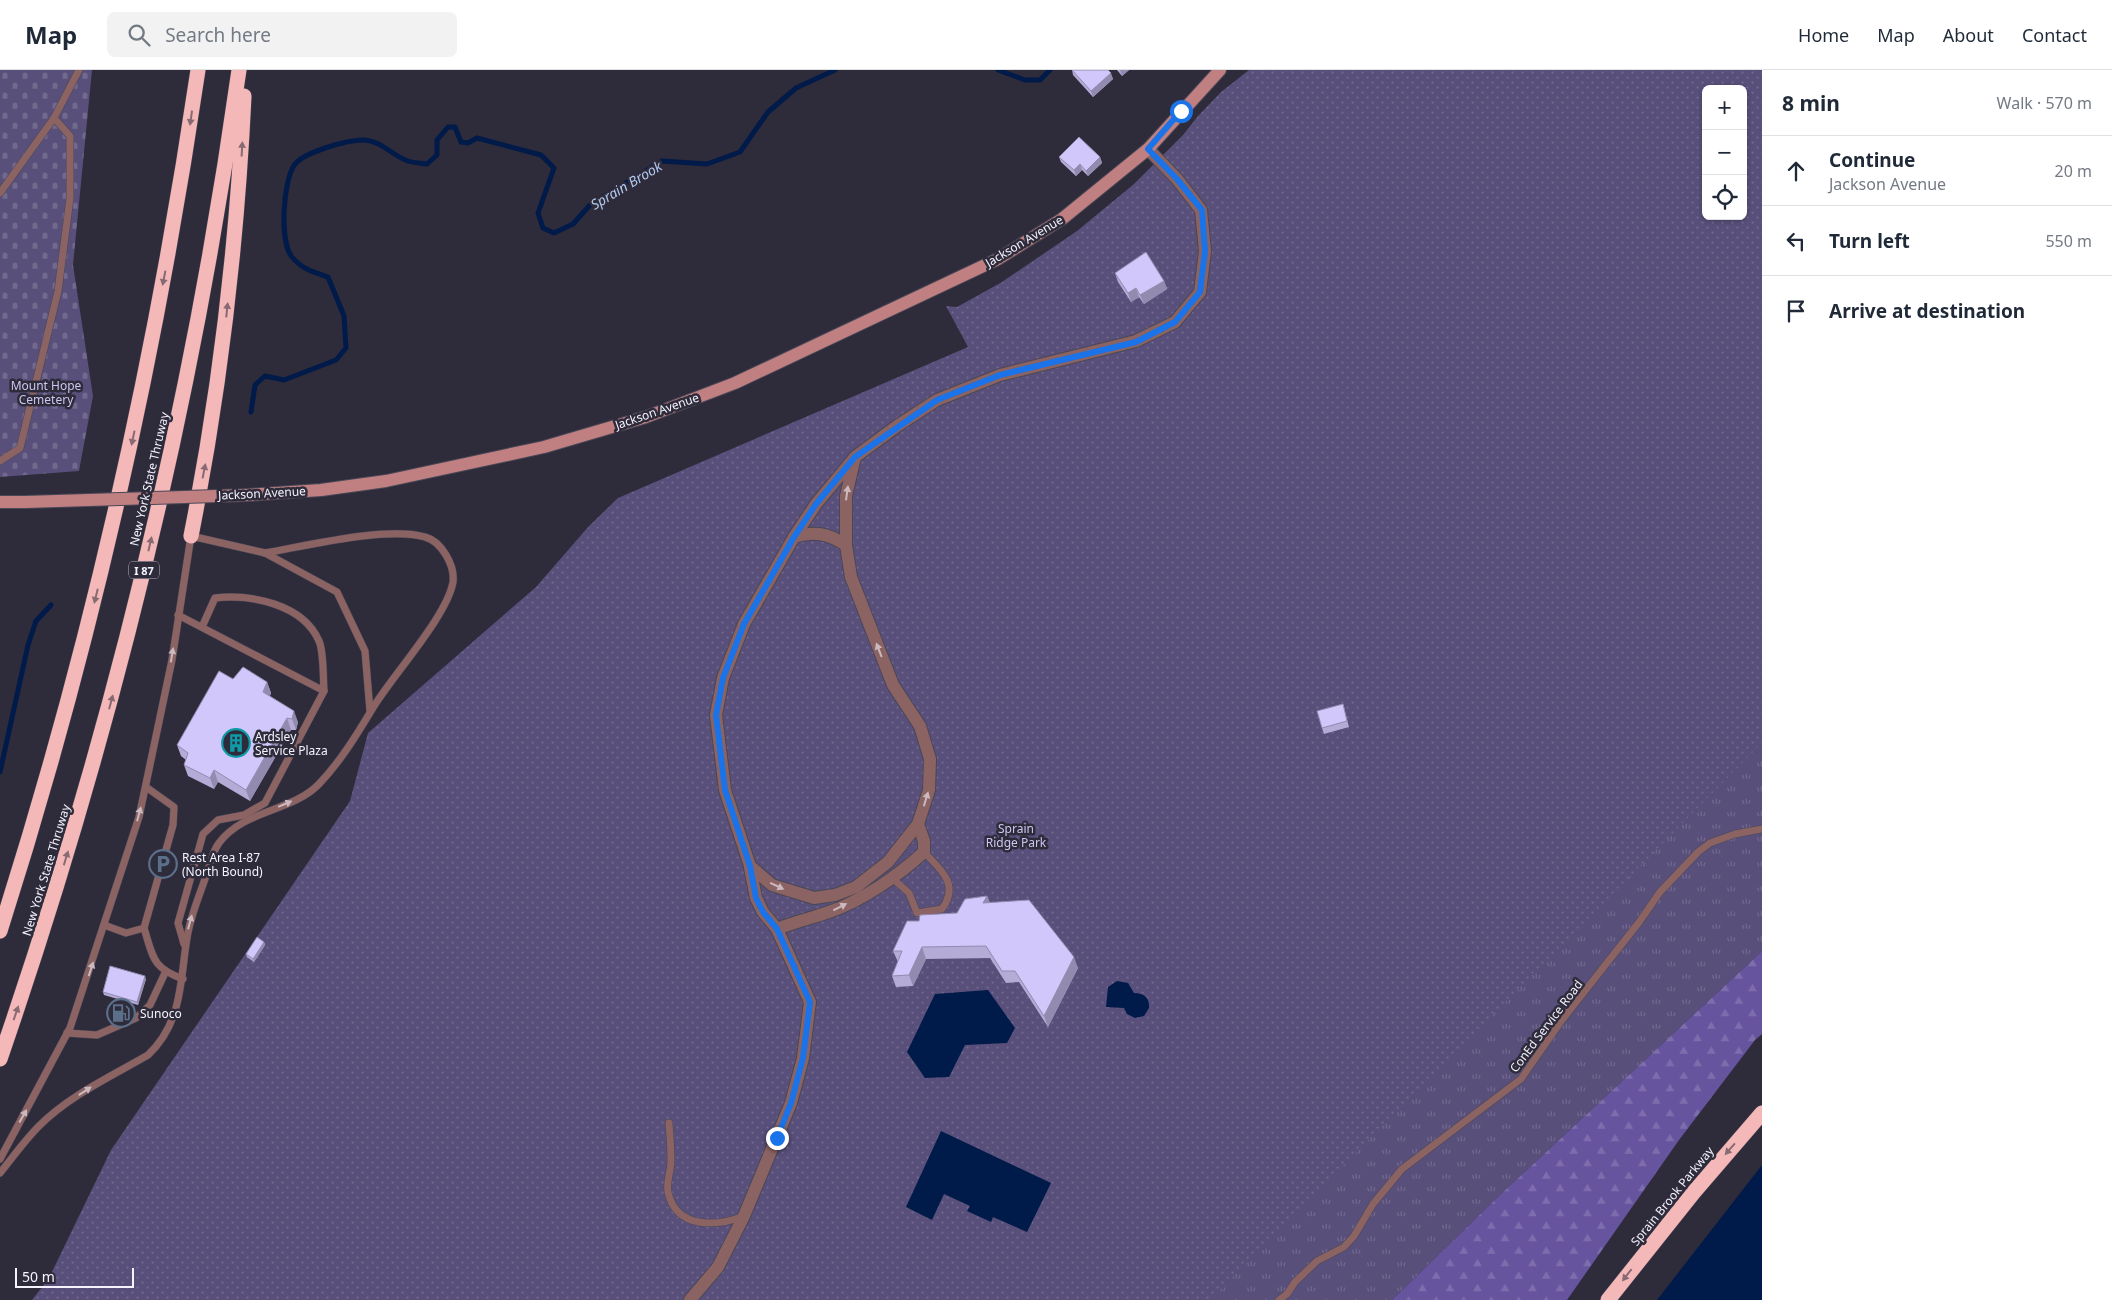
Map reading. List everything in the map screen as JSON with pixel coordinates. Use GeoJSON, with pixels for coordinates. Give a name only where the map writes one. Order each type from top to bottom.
{"type":"FeatureCollection","features":[{"type":"Feature","properties":{"kind":"highway","name":"New York State Thruway"},"geometry":{"type":"LineString","coordinates":[[0,931],[56,746],[114,522],[161,295],[198,70]]}},
{"type":"Feature","properties":{"kind":"highway","name":"New York State Thruway"},"geometry":{"type":"LineString","coordinates":[[0,1059],[72,839],[104,726],[147,559],[203,296],[239,70]]}},
{"type":"Feature","properties":{"kind":"highway"},"geometry":{"type":"LineString","coordinates":[[192,536],[222,359],[237,213],[246,70]]}},
{"type":"Feature","properties":{"kind":"highway","name":"Sprain Brook Parkway"},"geometry":{"type":"LineString","coordinates":[[1608,1300],[1694,1192],[1762,1113]]}},
{"type":"Feature","properties":{"kind":"main road","name":"Jackson Avenue"},"geometry":{"type":"LineString","coordinates":[[0,502],[248,495],[321,490],[386,481],[544,447],[646,416],[736,382],[998,258],[1062,219],[1148,149],[1220,70]]}},
{"type":"Feature","properties":{"kind":"street"},"geometry":{"type":"LineString","coordinates":[[690,1300],[718,1267],[744,1216],[791,1103],[803,1058],[810,1002],[777,929],[763,912],[756,898],[750,866],[725,790],[716,715],[723,678],[744,624],[794,537],[816,504],[855,457],[937,400],[1000,375],[1136,342],[1175,322],[1200,292],[1205,251],[1202,210],[1177,179],[1148,149]]}},
{"type":"Feature","properties":{"kind":"street"},"geometry":{"type":"LineString","coordinates":[[750,866],[760,877],[786,891],[814,898],[835,896],[856,887],[888,862],[918,824],[929,790],[930,759],[920,726],[893,685],[851,577],[846,545],[846,496],[855,457]]}},
{"type":"Feature","properties":{"kind":"street"},"geometry":{"type":"LineString","coordinates":[[794,537],[818,532],[834,537],[846,545]]}},
{"type":"Feature","properties":{"kind":"street"},"geometry":{"type":"LineString","coordinates":[[777,929],[830,912],[892,878],[924,852],[924,841],[918,824]]}},
{"type":"Feature","properties":{"kind":"lane"},"geometry":{"type":"LineString","coordinates":[[0,193],[54,118],[79,70]]}},
{"type":"Feature","properties":{"kind":"lane"},"geometry":{"type":"LineString","coordinates":[[0,461],[20,448],[58,291],[70,198],[70,136],[54,118]]}},
{"type":"Feature","properties":{"kind":"lane"},"geometry":{"type":"LineString","coordinates":[[0,1173],[40,1125],[56,1112],[92,1087],[156,1048],[174,1014],[183,979],[190,920],[217,845],[236,828],[298,798],[319,784],[361,730],[370,712],[443,607],[453,580],[447,554],[427,537],[386,533],[265,553]]}},
{"type":"Feature","properties":{"kind":"lane"},"geometry":{"type":"LineString","coordinates":[[0,1159],[68,1033],[104,925],[146,788],[172,660],[192,536],[265,553],[336,592],[365,652],[370,712]]}},
{"type":"Feature","properties":{"kind":"lane"},"geometry":{"type":"LineString","coordinates":[[186,949],[178,923],[203,834],[218,820],[244,815],[265,803],[324,691],[320,642],[306,621],[273,603],[235,596],[215,598],[202,627]]}},
{"type":"Feature","properties":{"kind":"lane"},"geometry":{"type":"LineString","coordinates":[[178,615],[324,691]]}},
{"type":"Feature","properties":{"kind":"lane"},"geometry":{"type":"LineString","coordinates":[[146,788],[174,807],[173,825],[144,928],[154,960],[165,973],[183,979]]}},
{"type":"Feature","properties":{"kind":"lane","name":"ConEd Service Road"},"geometry":{"type":"LineString","coordinates":[[1279,1300],[1287,1294],[1317,1261],[1344,1247],[1354,1236],[1373,1204],[1402,1169],[1521,1079],[1562,1020],[1640,921],[1660,892],[1698,852],[1710,843],[1735,834],[1762,829]]}},
{"type":"Feature","properties":{"kind":"lane"},"geometry":{"type":"LineString","coordinates":[[892,878],[909,893],[917,913],[942,909],[950,898],[950,885],[940,869],[924,852]]}},
{"type":"Feature","properties":{"kind":"lane"},"geometry":{"type":"LineString","coordinates":[[104,925],[126,932],[144,928]]}},
{"type":"Feature","properties":{"kind":"lane"},"geometry":{"type":"LineString","coordinates":[[68,1033],[97,1035],[136,1018],[150,1005],[165,973]]}},
{"type":"Feature","properties":{"kind":"lane"},"geometry":{"type":"LineString","coordinates":[[669,1123],[671,1161],[668,1190],[672,1206],[681,1216],[694,1222],[712,1224],[744,1216]]}},
{"type":"Feature","properties":{"kind":"green space","name":"Mount Hope Cemetery"},"geometry":{"type":"Polygon","coordinates":[[[0,70],[92,70],[73,265],[93,396],[79,471],[0,477],[0,70]]]}},
{"type":"Feature","properties":{"kind":"green space","name":"Sprain Ridge Park"},"geometry":{"type":"Polygon","coordinates":[[[1249,70],[1762,70],[1762,743],[1210,1300],[32,1300],[49,1278],[111,1150],[350,801],[368,733],[536,587],[589,526],[618,498],[968,347],[946,306],[957,307],[1002,282],[1077,231],[1134,184],[1183,135],[1221,92],[1249,70]]]}},
{"type":"Feature","properties":{"kind":"green space"},"geometry":{"type":"Polygon","coordinates":[[[1762,705],[1762,951],[1504,1191],[1392,1300],[1171,1300],[1762,705]]]}},
{"type":"Feature","properties":{"kind":"green space"},"geometry":{"type":"Polygon","coordinates":[[[1762,951],[1762,1034],[1755,1040],[1679,1140],[1567,1300],[1392,1300],[1504,1191],[1762,951]]]}},
{"type":"Feature","properties":{"kind":"water"},"geometry":{"type":"Polygon","coordinates":[[[1117,981],[1128,983],[1134,993],[1141,994],[1147,999],[1149,1008],[1144,1016],[1135,1018],[1127,1014],[1124,1008],[1106,1007],[1108,987],[1117,981]]]}},
{"type":"Feature","properties":{"kind":"water"},"geometry":{"type":"Polygon","coordinates":[[[988,990],[1015,1028],[1007,1043],[965,1045],[949,1077],[925,1078],[907,1052],[935,994],[988,990]]]}},
{"type":"Feature","properties":{"kind":"water"},"geometry":{"type":"Polygon","coordinates":[[[941,1131],[1051,1183],[1027,1232],[993,1217],[991,1222],[967,1211],[970,1206],[944,1194],[932,1220],[906,1207],[941,1131]]]}},
{"type":"Feature","properties":{"kind":"water"},"geometry":{"type":"Polygon","coordinates":[[[1762,1165],[1762,1300],[1657,1300],[1762,1165]]]}},
{"type":"Feature","properties":{"kind":"building"},"geometry":{"type":"Polygon","coordinates":[[[1072,70],[1108,70],[1111,73],[1091,91],[1072,70]]]}},
{"type":"Feature","properties":{"kind":"building"},"geometry":{"type":"Polygon","coordinates":[[[1079,137],[1100,157],[1086,171],[1080,164],[1074,170],[1059,157],[1079,137]]]}},
{"type":"Feature","properties":{"kind":"building"},"geometry":{"type":"Polygon","coordinates":[[[1146,252],[1164,281],[1140,295],[1136,288],[1128,293],[1115,273],[1146,252]]]}},
{"type":"Feature","properties":{"kind":"building","name":"Ardsley Service Plaza"},"geometry":{"type":"Polygon","coordinates":[[[243,667],[267,682],[263,692],[294,711],[292,719],[287,718],[246,790],[214,770],[210,778],[184,765],[188,753],[177,745],[219,671],[233,679],[243,667]]]}},
{"type":"Feature","properties":{"kind":"building"},"geometry":{"type":"Polygon","coordinates":[[[1343,704],[1347,721],[1322,728],[1317,711],[1343,704]]]}},
{"type":"Feature","properties":{"kind":"building"},"geometry":{"type":"Polygon","coordinates":[[[987,896],[983,903],[1029,900],[1074,957],[1044,1016],[1015,971],[1002,971],[986,946],[922,947],[909,975],[892,976],[902,951],[893,951],[907,921],[919,921],[920,915],[957,913],[965,899],[987,896]]]}},
{"type":"Feature","properties":{"kind":"building"},"geometry":{"type":"Polygon","coordinates":[[[257,937],[264,942],[253,959],[246,954],[257,937]]]}},
{"type":"Feature","properties":{"kind":"building"},"geometry":{"type":"Polygon","coordinates":[[[110,966],[145,976],[137,1002],[103,992],[110,966]]]}},
{"type":"Feature","properties":{"kind":"waterway","name":"Sprain Brook"},"geometry":{"type":"LineString","coordinates":[[251,412],[255,385],[265,376],[284,380],[336,360],[346,348],[344,316],[328,277],[313,272],[292,257],[285,238],[285,196],[291,172],[295,164],[308,155],[347,142],[363,140],[381,145],[402,159],[427,164],[437,155],[437,140],[448,127],[455,127],[461,142],[468,143],[477,138],[541,155],[554,168],[538,213],[543,228],[554,233],[573,224],[590,205],[662,161],[707,164],[740,152],[768,112],[796,88],[835,70]]}},
{"type":"Feature","properties":{"kind":"waterway","name":"Sprain Brook"},"geometry":{"type":"LineString","coordinates":[[998,70],[1025,80],[1040,80],[1050,70]]}},
{"type":"Feature","properties":{"kind":"waterway","name":"Sprain Brook"},"geometry":{"type":"LineString","coordinates":[[0,772],[28,645],[36,621],[51,605]]}},
{"type":"Feature","properties":{"kind":"place","name":"Ardsley Service Plaza"},"geometry":{"type":"Point","coordinates":[236,743]}},
{"type":"Feature","properties":{"kind":"place","name":"Rest Area I-87 (North Bound)"},"geometry":{"type":"Point","coordinates":[163,864]}},
{"type":"Feature","properties":{"kind":"place","name":"Sunoco"},"geometry":{"type":"Point","coordinates":[121,1013]}},
{"type":"Feature","properties":{"kind":"route"},"geometry":{"type":"LineString","coordinates":[[777,1138],[791,1103],[803,1058],[810,1002],[777,929],[763,912],[756,898],[750,866],[725,790],[716,715],[723,678],[744,624],[794,537],[816,504],[855,457],[897,426],[937,400],[1000,375],[1136,342],[1175,322],[1200,292],[1205,251],[1202,210],[1177,179],[1148,149],[1181,111]]}}]}
